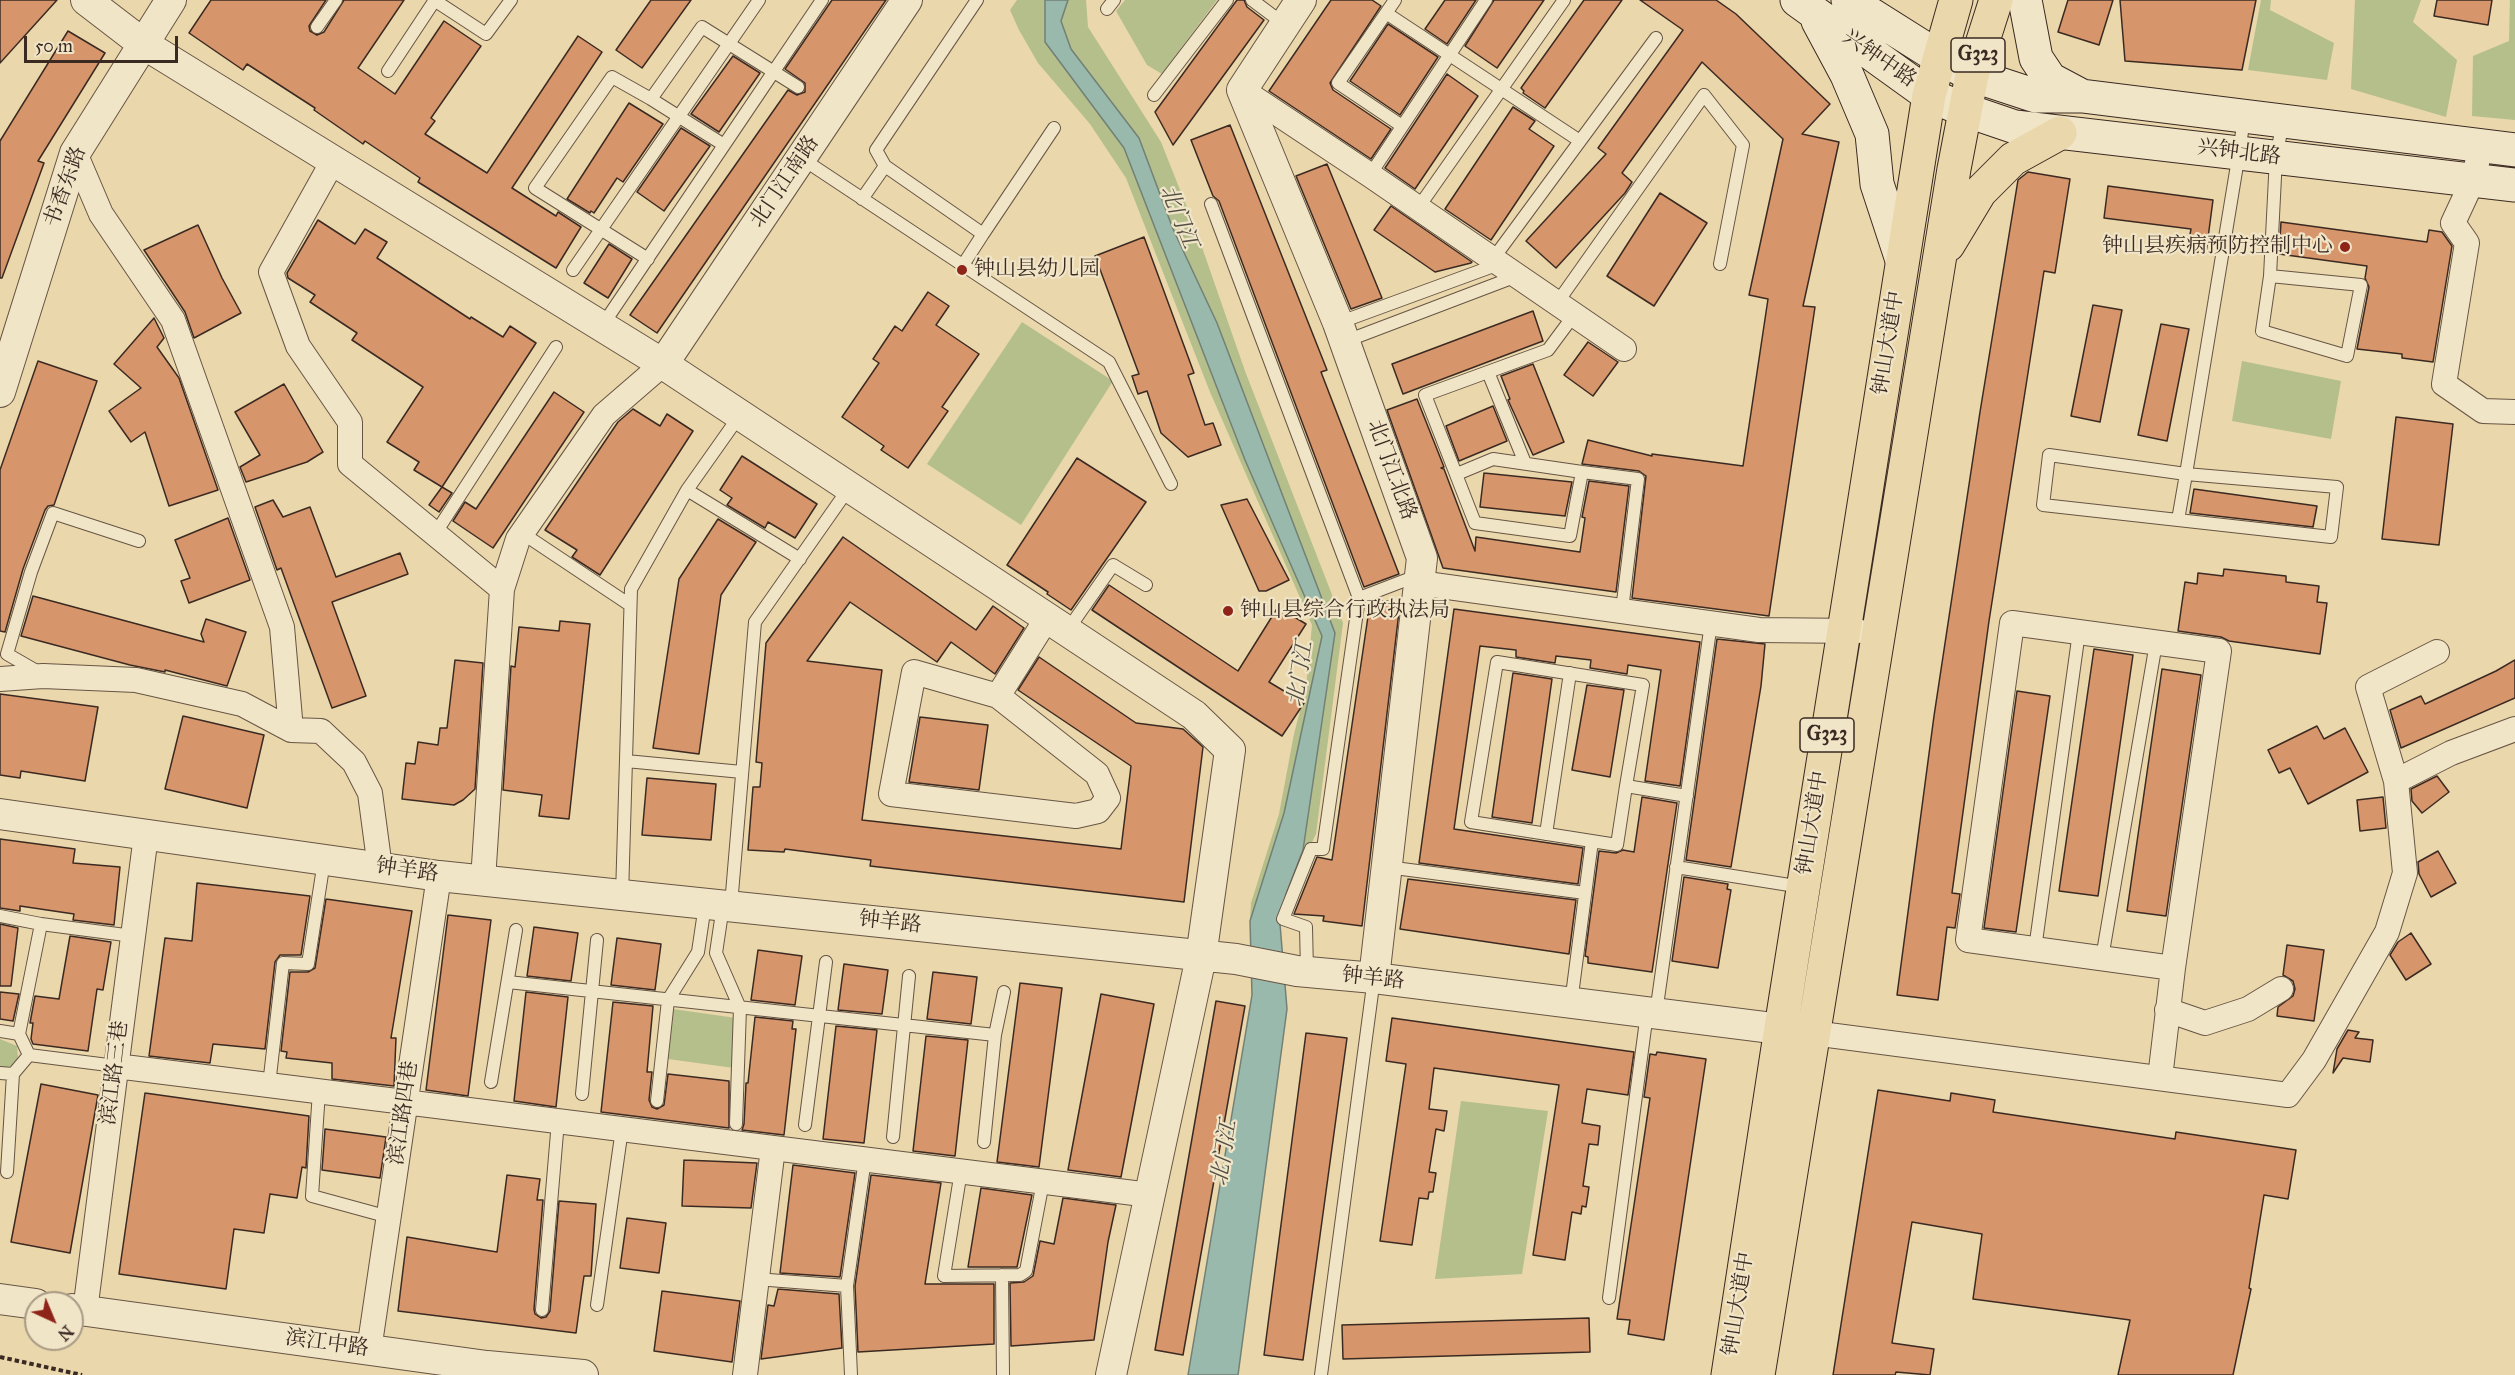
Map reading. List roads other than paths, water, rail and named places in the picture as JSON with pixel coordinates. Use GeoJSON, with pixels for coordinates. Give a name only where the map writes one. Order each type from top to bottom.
{"type":"FeatureCollection","features":[{"type":"Feature","properties":{"kind":"highway","name":"G323"},"geometry":{"type":"LineString","coordinates":[[1929,94],[1956,0]]}},
{"type":"Feature","properties":{"kind":"highway","name":"G323"},"geometry":{"type":"LineString","coordinates":[[1965,110],[1972,75],[1996,0]]}},
{"type":"Feature","properties":{"kind":"highway","name":"钟山大道中"},"geometry":{"type":"LineString","coordinates":[[1758,1375],[1813,1033],[1819,889],[1844,631],[1929,94]]}},
{"type":"Feature","properties":{"kind":"highway","name":"钟山大道中"},"geometry":{"type":"LineString","coordinates":[[1728,1375],[1781,1028],[1819,889],[1878,632],[1965,110]]}},
{"type":"Feature","properties":{"kind":"highway"},"geometry":{"type":"LineString","coordinates":[[1939,259],[1980,192],[2013,159],[2060,133]]}},
{"type":"Feature","properties":{"kind":"main road","name":"兴钟中路"},"geometry":{"type":"LineString","coordinates":[[1848,0],[1940,58],[1972,75]]}},
{"type":"Feature","properties":{"kind":"main road"},"geometry":{"type":"LineString","coordinates":[[2025,0],[2036,58],[2050,79],[2082,96]]}},
{"type":"Feature","properties":{"kind":"main road","name":"兴钟中路"},"geometry":{"type":"LineString","coordinates":[[1803,5],[1929,94],[1965,110]]}},
{"type":"Feature","properties":{"kind":"main road"},"geometry":{"type":"LineString","coordinates":[[1803,5],[1827,35],[1872,134],[1877,184],[1902,260]]}},
{"type":"Feature","properties":{"kind":"main road","name":"兴钟北路"},"geometry":{"type":"LineString","coordinates":[[1972,75],[2036,96],[2082,96],[2515,150]]}},
{"type":"Feature","properties":{"kind":"main road","name":"兴钟北路"},"geometry":{"type":"LineString","coordinates":[[1965,110],[2015,128],[2515,185]]}},
{"type":"Feature","properties":{"kind":"street"},"geometry":{"type":"LineString","coordinates":[[86,0],[142,44],[663,364],[1194,715],[1230,750],[1201,957],[1111,1375]]}},
{"type":"Feature","properties":{"kind":"street","name":"书香东路"},"geometry":{"type":"LineString","coordinates":[[0,392],[75,153],[171,0]]}},
{"type":"Feature","properties":{"kind":"street","name":"北门江南路"},"geometry":{"type":"LineString","coordinates":[[663,364],[907,0]]}},
{"type":"Feature","properties":{"kind":"street"},"geometry":{"type":"LineString","coordinates":[[1301,0],[1242,90],[1624,349]]}},
{"type":"Feature","properties":{"kind":"street","name":"北门江北路"},"geometry":{"type":"LineString","coordinates":[[1242,90],[1342,333],[1422,558],[1374,978]]}},
{"type":"Feature","properties":{"kind":"street"},"geometry":{"type":"LineString","coordinates":[[2481,146],[2473,180],[2453,223],[2468,243],[2444,384],[2483,411],[2515,412]]}},
{"type":"Feature","properties":{"kind":"street"},"geometry":{"type":"LineString","coordinates":[[75,153],[101,214],[173,320],[282,627],[291,730]]}},
{"type":"Feature","properties":{"kind":"street"},"geometry":{"type":"LineString","coordinates":[[333,161],[271,272],[298,346],[350,422],[350,464],[502,589]]}},
{"type":"Feature","properties":{"kind":"street"},"geometry":{"type":"LineString","coordinates":[[483,880],[502,589],[518,539],[604,415],[663,364]]}},
{"type":"Feature","properties":{"kind":"street"},"geometry":{"type":"LineString","coordinates":[[1420,579],[1759,630],[1878,632]]}},
{"type":"Feature","properties":{"kind":"street"},"geometry":{"type":"LineString","coordinates":[[2160,1078],[2173,968],[2219,651],[2012,623],[1968,940],[2173,968]]}},
{"type":"Feature","properties":{"kind":"street"},"geometry":{"type":"LineString","coordinates":[[998,696],[1057,625]]}},
{"type":"Feature","properties":{"kind":"street"},"geometry":{"type":"LineString","coordinates":[[1813,1033],[2288,1095],[2314,1060],[2387,932],[2405,873],[2396,781],[2368,687],[2437,652]]}},
{"type":"Feature","properties":{"kind":"street"},"geometry":{"type":"LineString","coordinates":[[914,672],[998,696],[1096,774],[1108,798],[1098,811],[1076,816],[891,794],[914,672]]}},
{"type":"Feature","properties":{"kind":"street"},"geometry":{"type":"LineString","coordinates":[[0,679],[43,676],[136,680],[242,704],[291,730],[321,731],[354,762],[370,793],[380,867]]}},
{"type":"Feature","properties":{"kind":"street"},"geometry":{"type":"LineString","coordinates":[[2396,781],[2451,753],[2515,729]]}},
{"type":"Feature","properties":{"kind":"street","name":"钟羊路"},"geometry":{"type":"LineString","coordinates":[[0,814],[439,876],[1236,959],[1302,972],[1374,978],[1813,1033]]}},
{"type":"Feature","properties":{"kind":"street","name":"滨江路三巷"},"geometry":{"type":"LineString","coordinates":[[81,1291],[116,1066],[146,835]]}},
{"type":"Feature","properties":{"kind":"street","name":"滨江路四巷"},"geometry":{"type":"LineString","coordinates":[[369,1350],[439,876]]}},
{"type":"Feature","properties":{"kind":"street"},"geometry":{"type":"LineString","coordinates":[[2168,1010],[2205,1023],[2248,1009],[2281,989]]}},
{"type":"Feature","properties":{"kind":"street"},"geometry":{"type":"LineString","coordinates":[[116,1066],[1150,1195]]}},
{"type":"Feature","properties":{"kind":"street"},"geometry":{"type":"LineString","coordinates":[[745,1375],[773,1148]]}},
{"type":"Feature","properties":{"kind":"street"},"geometry":{"type":"LineString","coordinates":[[0,1299],[24,1302]]}},
{"type":"Feature","properties":{"kind":"street","name":"滨江中路"},"geometry":{"type":"LineString","coordinates":[[84,1311],[487,1366],[583,1375]]}},
{"type":"Feature","properties":{"kind":"lane"},"geometry":{"type":"LineString","coordinates":[[317,27],[336,0]]}},
{"type":"Feature","properties":{"kind":"lane"},"geometry":{"type":"LineString","coordinates":[[388,71],[435,0],[486,34],[510,0]]}},
{"type":"Feature","properties":{"kind":"lane"},"geometry":{"type":"LineString","coordinates":[[573,270],[759,0]]}},
{"type":"Feature","properties":{"kind":"lane"},"geometry":{"type":"LineString","coordinates":[[602,326],[822,0]]}},
{"type":"Feature","properties":{"kind":"lane"},"geometry":{"type":"LineString","coordinates":[[977,0],[876,150],[885,166],[983,234]]}},
{"type":"Feature","properties":{"kind":"lane"},"geometry":{"type":"LineString","coordinates":[[1154,95],[1227,0]]}},
{"type":"Feature","properties":{"kind":"lane"},"geometry":{"type":"LineString","coordinates":[[1252,0],[1285,24]]}},
{"type":"Feature","properties":{"kind":"lane"},"geometry":{"type":"LineString","coordinates":[[1395,0],[1338,83],[1402,126]]}},
{"type":"Feature","properties":{"kind":"lane"},"geometry":{"type":"LineString","coordinates":[[1370,175],[1486,0]]}},
{"type":"Feature","properties":{"kind":"lane"},"geometry":{"type":"LineString","coordinates":[[1418,208],[1564,0]]}},
{"type":"Feature","properties":{"kind":"lane"},"geometry":{"type":"LineString","coordinates":[[1386,13],[1580,141]]}},
{"type":"Feature","properties":{"kind":"lane"},"geometry":{"type":"LineString","coordinates":[[651,99],[702,27],[798,87]]}},
{"type":"Feature","properties":{"kind":"lane"},"geometry":{"type":"LineString","coordinates":[[1342,333],[1503,266],[1580,141],[1656,38]]}},
{"type":"Feature","properties":{"kind":"lane"},"geometry":{"type":"LineString","coordinates":[[648,259],[535,188],[612,77],[724,145]]}},
{"type":"Feature","properties":{"kind":"lane"},"geometry":{"type":"LineString","coordinates":[[1582,472],[1569,536],[1475,523],[1425,395],[1548,350],[1566,309],[1704,95],[1743,145],[1720,264]]}},
{"type":"Feature","properties":{"kind":"lane"},"geometry":{"type":"LineString","coordinates":[[2178,520],[2244,116]]}},
{"type":"Feature","properties":{"kind":"lane"},"geometry":{"type":"LineString","coordinates":[[2270,276],[2361,285],[2347,356],[2262,331],[2270,276],[2276,157],[2284,121]]}},
{"type":"Feature","properties":{"kind":"lane"},"geometry":{"type":"LineString","coordinates":[[963,266],[1054,128]]}},
{"type":"Feature","properties":{"kind":"lane"},"geometry":{"type":"LineString","coordinates":[[801,158],[1109,362],[1172,484]]}},
{"type":"Feature","properties":{"kind":"lane"},"geometry":{"type":"LineString","coordinates":[[862,199],[885,166]]}},
{"type":"Feature","properties":{"kind":"lane"},"geometry":{"type":"LineString","coordinates":[[1211,204],[1359,598],[1323,849],[1311,849],[1283,919],[1306,927],[1302,972]]}},
{"type":"Feature","properties":{"kind":"lane"},"geometry":{"type":"LineString","coordinates":[[1342,333],[1503,266]]}},
{"type":"Feature","properties":{"kind":"lane"},"geometry":{"type":"LineString","coordinates":[[435,534],[556,347]]}},
{"type":"Feature","properties":{"kind":"lane"},"geometry":{"type":"LineString","coordinates":[[1488,372],[1525,464]]}},
{"type":"Feature","properties":{"kind":"lane"},"geometry":{"type":"LineString","coordinates":[[622,896],[631,589],[687,490],[740,415]]}},
{"type":"Feature","properties":{"kind":"lane"},"geometry":{"type":"LineString","coordinates":[[2049,455],[2186,474],[2337,487],[2331,537],[2178,520],[2043,505],[2049,455]]}},
{"type":"Feature","properties":{"kind":"lane"},"geometry":{"type":"LineString","coordinates":[[1456,474],[1493,459],[1638,478],[1622,610]]}},
{"type":"Feature","properties":{"kind":"lane"},"geometry":{"type":"LineString","coordinates":[[736,1124],[740,1008],[716,953],[720,906],[742,772],[755,622],[850,487]]}},
{"type":"Feature","properties":{"kind":"lane"},"geometry":{"type":"LineString","coordinates":[[687,490],[800,559]]}},
{"type":"Feature","properties":{"kind":"lane"},"geometry":{"type":"LineString","coordinates":[[43,676],[7,654],[31,572],[53,513],[139,541]]}},
{"type":"Feature","properties":{"kind":"lane"},"geometry":{"type":"LineString","coordinates":[[522,533],[630,605]]}},
{"type":"Feature","properties":{"kind":"lane"},"geometry":{"type":"LineString","coordinates":[[1057,625],[1113,565],[1146,585]]}},
{"type":"Feature","properties":{"kind":"lane"},"geometry":{"type":"LineString","coordinates":[[1359,598],[1420,579]]}},
{"type":"Feature","properties":{"kind":"lane"},"geometry":{"type":"LineString","coordinates":[[1609,1298],[1651,1012],[1687,796],[1711,623]]}},
{"type":"Feature","properties":{"kind":"lane"},"geometry":{"type":"LineString","coordinates":[[2035,949],[2079,632]]}},
{"type":"Feature","properties":{"kind":"lane"},"geometry":{"type":"LineString","coordinates":[[2102,958],[2156,643]]}},
{"type":"Feature","properties":{"kind":"lane"},"geometry":{"type":"LineString","coordinates":[[1497,662],[1570,673],[1643,685],[1617,845],[1472,822],[1497,662]]}},
{"type":"Feature","properties":{"kind":"lane"},"geometry":{"type":"LineString","coordinates":[[1546,834],[1570,673]]}},
{"type":"Feature","properties":{"kind":"lane"},"geometry":{"type":"LineString","coordinates":[[626,761],[742,772]]}},
{"type":"Feature","properties":{"kind":"lane"},"geometry":{"type":"LineString","coordinates":[[1626,786],[1687,796]]}},
{"type":"Feature","properties":{"kind":"lane"},"geometry":{"type":"LineString","coordinates":[[1571,1003],[1592,841]]}},
{"type":"Feature","properties":{"kind":"lane"},"geometry":{"type":"LineString","coordinates":[[269,1085],[284,963],[308,964],[324,859]]}},
{"type":"Feature","properties":{"kind":"lane"},"geometry":{"type":"LineString","coordinates":[[1387,867],[1585,893]]}},
{"type":"Feature","properties":{"kind":"lane"},"geometry":{"type":"LineString","coordinates":[[1676,867],[1819,889]]}},
{"type":"Feature","properties":{"kind":"lane"},"geometry":{"type":"LineString","coordinates":[[657,1101],[668,1000],[698,952],[720,906]]}},
{"type":"Feature","properties":{"kind":"lane"},"geometry":{"type":"LineString","coordinates":[[0,916],[133,936]]}},
{"type":"Feature","properties":{"kind":"lane"},"geometry":{"type":"LineString","coordinates":[[29,1055],[20,1034],[42,924]]}},
{"type":"Feature","properties":{"kind":"lane"},"geometry":{"type":"LineString","coordinates":[[491,1082],[516,930]]}},
{"type":"Feature","properties":{"kind":"lane"},"geometry":{"type":"LineString","coordinates":[[582,1094],[597,940]]}},
{"type":"Feature","properties":{"kind":"lane"},"geometry":{"type":"LineString","coordinates":[[804,1125],[826,962]]}},
{"type":"Feature","properties":{"kind":"lane"},"geometry":{"type":"LineString","coordinates":[[893,1137],[909,976]]}},
{"type":"Feature","properties":{"kind":"lane"},"geometry":{"type":"LineString","coordinates":[[1321,1375],[1374,978]]}},
{"type":"Feature","properties":{"kind":"lane"},"geometry":{"type":"LineString","coordinates":[[508,982],[995,1035]]}},
{"type":"Feature","properties":{"kind":"lane"},"geometry":{"type":"LineString","coordinates":[[984,1142],[995,1035],[1004,992]]}},
{"type":"Feature","properties":{"kind":"lane"},"geometry":{"type":"LineString","coordinates":[[0,1031],[20,1034]]}},
{"type":"Feature","properties":{"kind":"lane"},"geometry":{"type":"LineString","coordinates":[[29,1055],[116,1066]]}},
{"type":"Feature","properties":{"kind":"lane"},"geometry":{"type":"LineString","coordinates":[[7,1172],[13,1074],[29,1055]]}},
{"type":"Feature","properties":{"kind":"lane"},"geometry":{"type":"LineString","coordinates":[[0,1073],[13,1074]]}},
{"type":"Feature","properties":{"kind":"lane"},"geometry":{"type":"LineString","coordinates":[[319,1091],[312,1196],[389,1217]]}},
{"type":"Feature","properties":{"kind":"lane"},"geometry":{"type":"LineString","coordinates":[[542,1310],[558,1121]]}},
{"type":"Feature","properties":{"kind":"lane"},"geometry":{"type":"LineString","coordinates":[[597,1305],[622,1129]]}},
{"type":"Feature","properties":{"kind":"lane"},"geometry":{"type":"LineString","coordinates":[[851,1375],[847,1286],[865,1160]]}},
{"type":"Feature","properties":{"kind":"lane"},"geometry":{"type":"LineString","coordinates":[[962,1172],[944,1276],[1020,1275],[1026,1271],[1042,1182]]}},
{"type":"Feature","properties":{"kind":"lane"},"geometry":{"type":"LineString","coordinates":[[1002,1275],[1003,1375]]}},
{"type":"Feature","properties":{"kind":"lane"},"geometry":{"type":"LineString","coordinates":[[756,1280],[847,1286]]}},
{"type":"Feature","properties":{"kind":"place","name":"钟山县疾病预防控制中心"},"geometry":{"type":"Point","coordinates":[2345,247]}},
{"type":"Feature","properties":{"kind":"place","name":"钟山县幼儿园"},"geometry":{"type":"Point","coordinates":[962,270]}},
{"type":"Feature","properties":{"kind":"place","name":"钟山县综合行政执法局"},"geometry":{"type":"Point","coordinates":[1228,611]}},
{"type":"Feature","properties":{"kind":"water label","name":"北门江"},"geometry":{"type":"Point","coordinates":[1178,217]}},
{"type":"Feature","properties":{"kind":"water label","name":"北门江"},"geometry":{"type":"Point","coordinates":[1301,674]}},
{"type":"Feature","properties":{"kind":"water label","name":"北门江"},"geometry":{"type":"Point","coordinates":[1225,1153]}}]}
